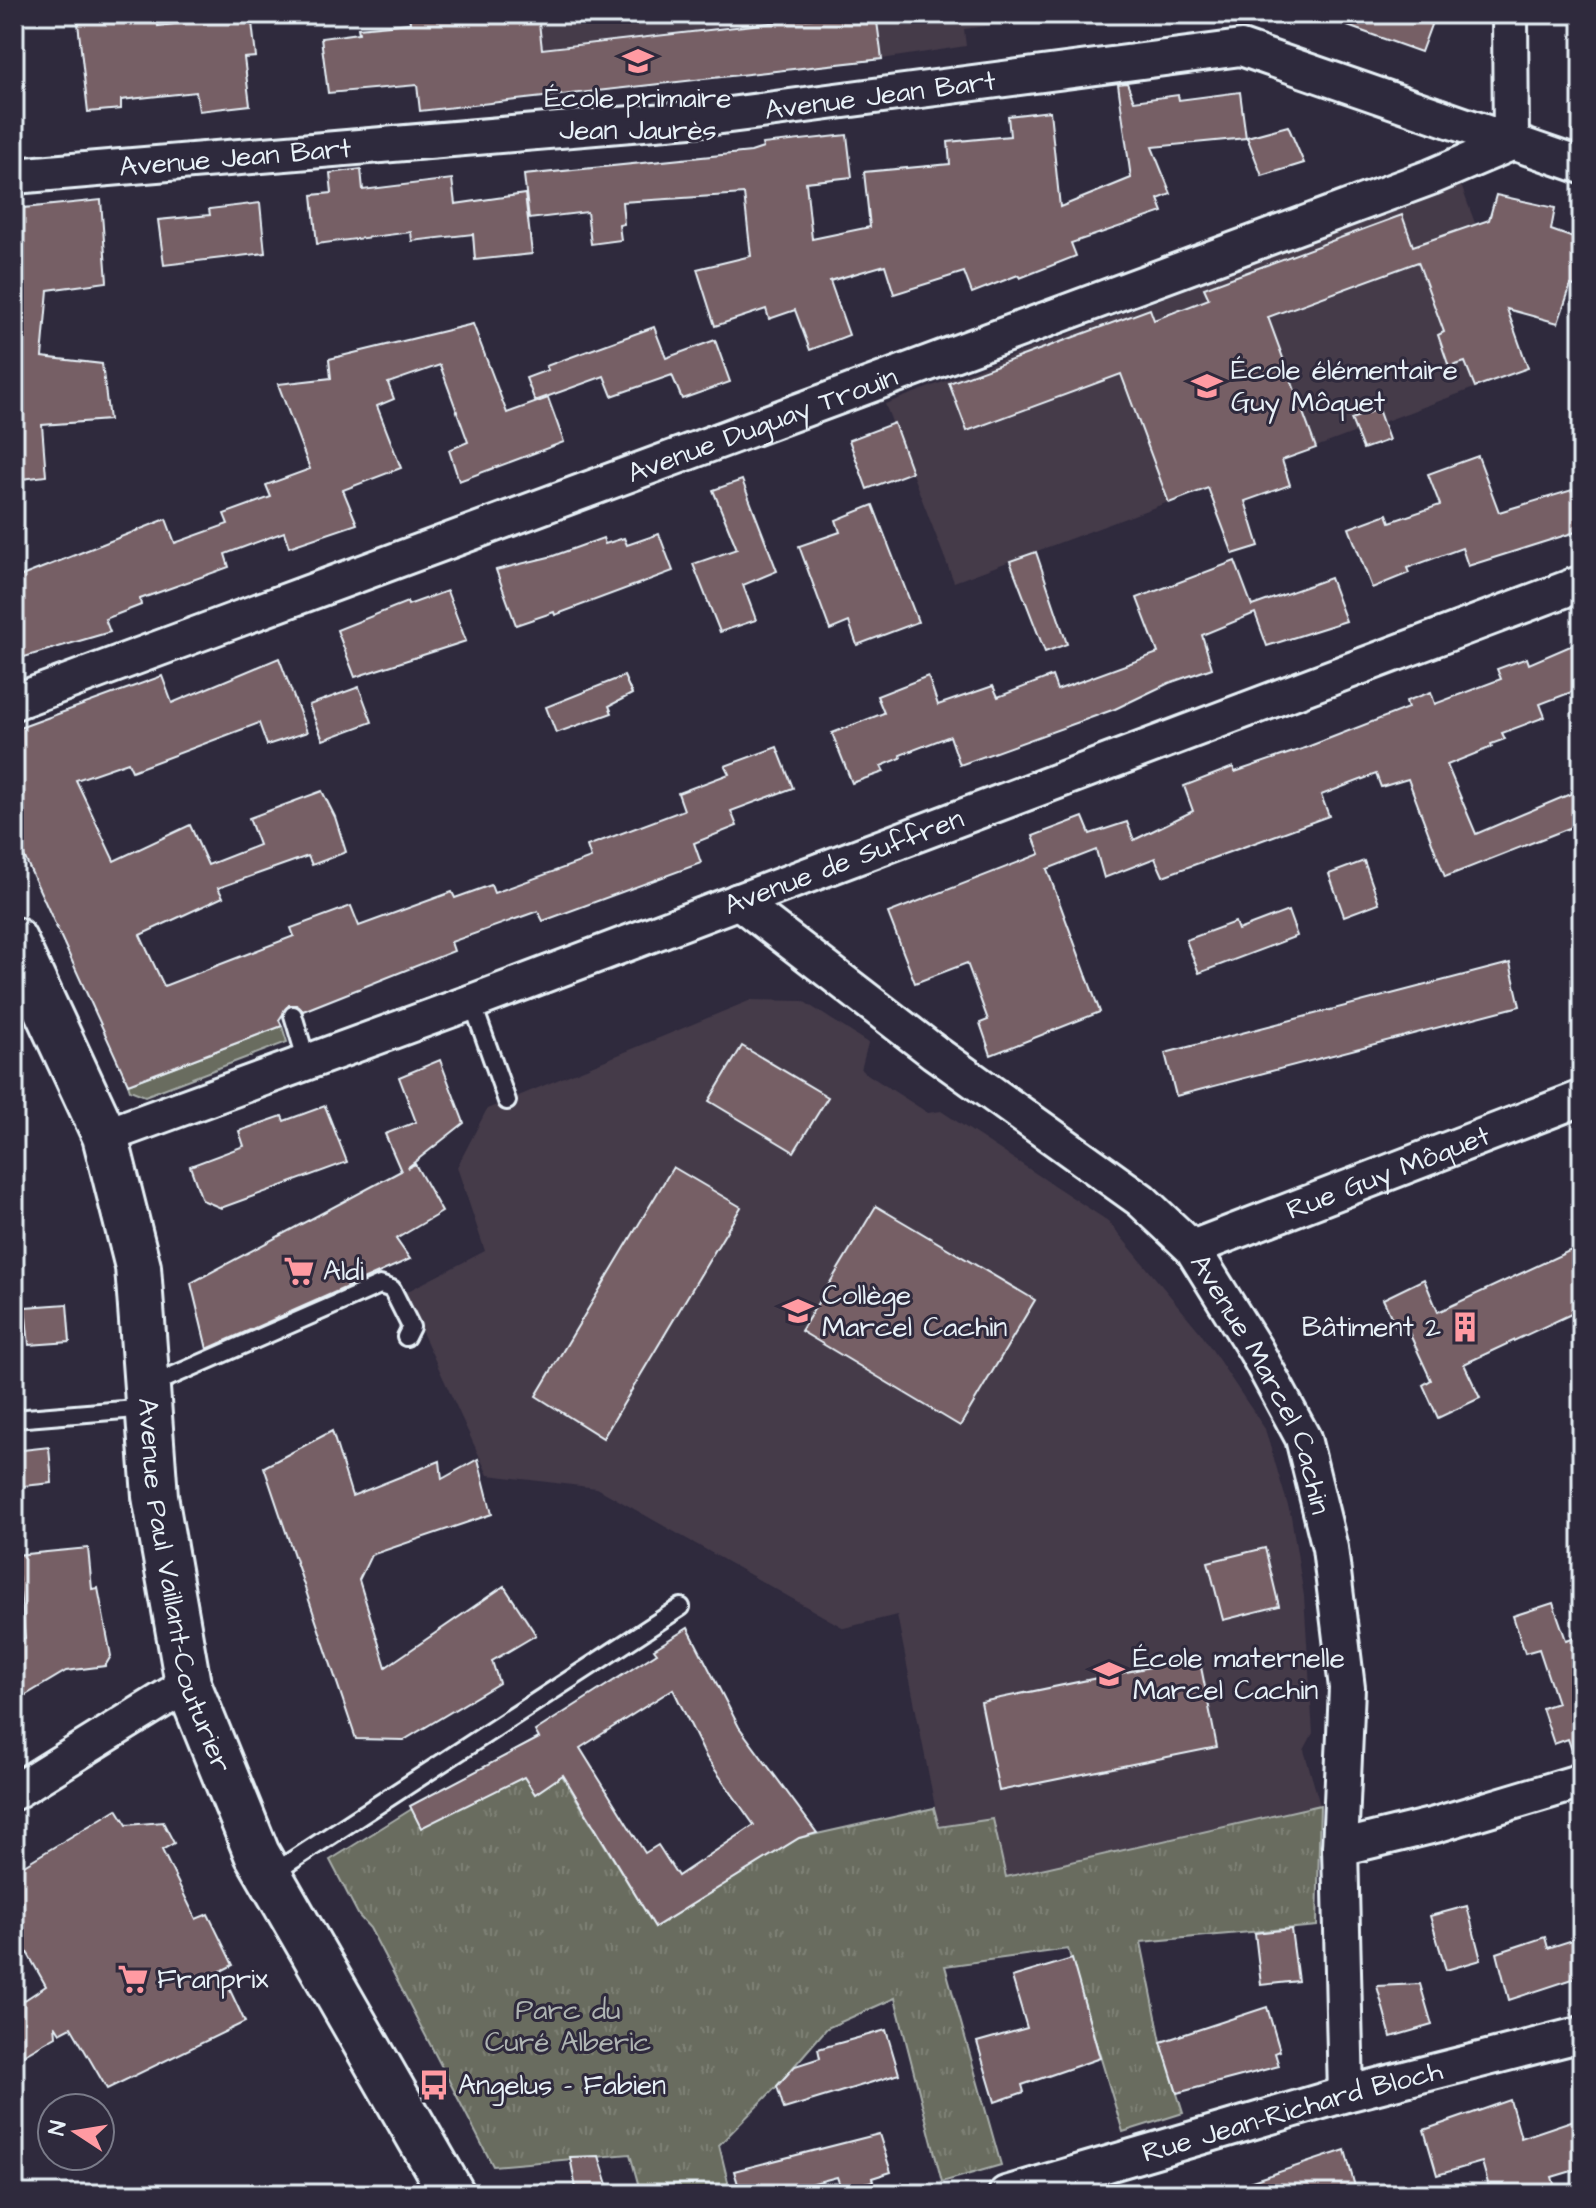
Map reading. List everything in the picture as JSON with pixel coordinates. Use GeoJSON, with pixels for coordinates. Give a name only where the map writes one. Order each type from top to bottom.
{"type":"FeatureCollection","features":[{"type":"Feature","properties":{"kind":"main road","name":"Avenue Paul Vaillant-Couturier"},"geometry":{"type":"LineString","coordinates":[[14,940],[105,1136],[138,1267],[155,1496],[188,1684],[218,1767],[269,1875],[452,2194]]}},
{"type":"Feature","properties":{"kind":"street"},"geometry":{"type":"LineString","coordinates":[[1510,14],[1511,143]]}},
{"type":"Feature","properties":{"kind":"street","name":"Avenue Jean Bart"},"geometry":{"type":"LineString","coordinates":[[14,176],[714,117],[1241,48],[1582,166]]}},
{"type":"Feature","properties":{"kind":"street","name":"Avenue Duguay Trouin"},"geometry":{"type":"LineString","coordinates":[[14,702],[1416,182],[1511,143]]}},
{"type":"Feature","properties":{"kind":"street","name":"Avenue de Suffren"},"geometry":{"type":"LineString","coordinates":[[105,1136],[472,1002],[1582,583]]}},
{"type":"Feature","properties":{"kind":"street","name":"Avenue Marcel Cachin"},"geometry":{"type":"LineString","coordinates":[[738,901],[934,1052],[1141,1200],[1192,1248],[1256,1351],[1303,1438],[1327,1535],[1347,1688],[1340,1848],[1346,2094]]}},
{"type":"Feature","properties":{"kind":"street","name":"Rue Guy Môquet"},"geometry":{"type":"LineString","coordinates":[[1192,1248],[1582,1098]]}},
{"type":"Feature","properties":{"kind":"street"},"geometry":{"type":"LineString","coordinates":[[14,1792],[188,1684]]}},
{"type":"Feature","properties":{"kind":"street"},"geometry":{"type":"LineString","coordinates":[[1340,1848],[1435,1825],[1582,1781]]}},
{"type":"Feature","properties":{"kind":"street","name":"Rue Jean-Richard Bloch"},"geometry":{"type":"LineString","coordinates":[[1006,2194],[1346,2094],[1582,2034]]}},
{"type":"Feature","properties":{"kind":"lane"},"geometry":{"type":"LineString","coordinates":[[472,1002],[507,1101]]}},
{"type":"Feature","properties":{"kind":"lane"},"geometry":{"type":"LineString","coordinates":[[293,1015],[307,1062]]}},
{"type":"Feature","properties":{"kind":"lane"},"geometry":{"type":"LineString","coordinates":[[14,1419],[148,1397],[380,1285],[392,1289],[411,1327],[406,1337]]}},
{"type":"Feature","properties":{"kind":"lane"},"geometry":{"type":"LineString","coordinates":[[269,1875],[681,1607]]}},
{"type":"Feature","properties":{"kind":"shaded area","name":"École primaire Jean Jaurès"},"geometry":{"type":"Polygon","coordinates":[[[409,14],[991,14],[993,25],[964,29],[966,46],[882,59],[420,111],[409,14]]]}},
{"type":"Feature","properties":{"kind":"shaded area","name":"École élémentaire Guy Môquet"},"geometry":{"type":"Polygon","coordinates":[[[1461,185],[1528,368],[954,582],[885,404],[1461,185]]]}},
{"type":"Feature","properties":{"kind":"shaded area","name":"Collège Marcel Cachin"},"geometry":{"type":"Polygon","coordinates":[[[751,1000],[803,1001],[868,1043],[861,1070],[928,1113],[941,1111],[1108,1221],[1200,1332],[1265,1429],[1291,1516],[1304,1596],[1313,1733],[1304,1750],[1320,1805],[1005,1877],[939,1827],[897,1615],[844,1628],[597,1488],[488,1475],[404,1293],[485,1251],[457,1167],[487,1109],[751,1000]]]}},
{"type":"Feature","properties":{"kind":"green space"},"geometry":{"type":"Polygon","coordinates":[[[282,1026],[287,1042],[145,1096],[130,1090],[128,1084],[282,1026]]]}},
{"type":"Feature","properties":{"kind":"green space","name":"Parc du Curé Alberic"},"geometry":{"type":"Polygon","coordinates":[[[539,1738],[655,1927],[799,1838],[934,1808],[939,1827],[993,1819],[1006,1877],[1320,1805],[1317,1926],[1141,1942],[1161,2042],[1183,2113],[1123,2132],[1068,1949],[945,1966],[1001,2165],[942,2182],[895,1998],[827,2028],[777,2086],[719,2145],[731,2194],[641,2194],[630,2154],[493,2166],[370,1928],[359,1916],[330,1860],[447,1787],[539,1738]]]}},
{"type":"Feature","properties":{"kind":"building"},"geometry":{"type":"Polygon","coordinates":[[[77,14],[157,14],[158,26],[251,14],[256,57],[244,58],[250,105],[199,111],[196,92],[121,100],[121,109],[88,112],[77,14]]]}},
{"type":"Feature","properties":{"kind":"building","name":"École primaire Jean Jaurès"},"geometry":{"type":"Polygon","coordinates":[[[409,14],[538,14],[542,49],[849,14],[876,14],[882,59],[420,111],[417,85],[328,93],[321,38],[359,33],[358,28],[410,23],[409,14]]]}},
{"type":"Feature","properties":{"kind":"building"},"geometry":{"type":"Polygon","coordinates":[[[1326,14],[1435,14],[1421,52],[1325,18],[1326,14]]]}},
{"type":"Feature","properties":{"kind":"building"},"geometry":{"type":"Polygon","coordinates":[[[1127,83],[1134,101],[1178,95],[1179,100],[1240,92],[1246,138],[1152,147],[1171,194],[1158,199],[1163,212],[1071,243],[1076,256],[1020,278],[1018,275],[972,293],[964,272],[894,294],[885,265],[830,281],[849,335],[810,350],[795,310],[769,319],[766,309],[715,326],[697,269],[751,256],[744,194],[622,202],[624,224],[619,225],[621,240],[591,244],[587,212],[529,219],[524,175],[751,152],[763,148],[762,144],[847,135],[852,177],[806,182],[812,239],[870,227],[864,172],[950,164],[948,142],[1010,136],[1008,116],[1050,111],[1060,207],[1131,178],[1118,84],[1127,83]]]}},
{"type":"Feature","properties":{"kind":"building"},"geometry":{"type":"Polygon","coordinates":[[[1288,126],[1304,163],[1262,176],[1247,137],[1288,126]]]}},
{"type":"Feature","properties":{"kind":"building"},"geometry":{"type":"Polygon","coordinates":[[[361,169],[363,190],[452,179],[455,204],[525,194],[532,254],[475,260],[473,234],[412,241],[411,232],[317,244],[312,195],[332,193],[330,173],[361,169]]]}},
{"type":"Feature","properties":{"kind":"building","name":"École élémentaire Guy Môquet"},"geometry":{"type":"Polygon","coordinates":[[[1496,195],[1555,208],[1551,230],[1582,241],[1582,288],[1571,285],[1558,323],[1507,309],[1528,368],[1475,387],[1465,362],[1449,367],[1438,335],[1444,332],[1418,262],[1268,317],[1316,448],[1282,460],[1290,485],[1245,501],[1259,546],[1233,554],[1208,488],[1169,503],[1121,374],[967,431],[949,383],[1150,309],[1154,320],[1209,299],[1204,288],[1402,215],[1413,246],[1489,220],[1496,195]]]}},
{"type":"Feature","properties":{"kind":"building"},"geometry":{"type":"Polygon","coordinates":[[[101,200],[107,282],[48,290],[42,357],[102,364],[109,420],[42,425],[46,476],[14,480],[14,209],[101,200]]]}},
{"type":"Feature","properties":{"kind":"building"},"geometry":{"type":"Polygon","coordinates":[[[260,203],[265,253],[164,265],[158,220],[210,215],[209,209],[260,203]]]}},
{"type":"Feature","properties":{"kind":"building"},"geometry":{"type":"Polygon","coordinates":[[[473,324],[507,413],[548,398],[564,442],[459,481],[449,450],[468,442],[440,365],[388,383],[394,399],[377,406],[401,468],[343,490],[357,524],[289,547],[284,532],[225,554],[229,567],[140,599],[141,605],[105,619],[110,632],[14,660],[14,579],[166,519],[175,543],[228,524],[224,514],[271,497],[266,485],[310,469],[278,384],[331,378],[329,359],[473,324]]]}},
{"type":"Feature","properties":{"kind":"building"},"geometry":{"type":"Polygon","coordinates":[[[654,327],[666,358],[715,340],[730,382],[682,399],[672,375],[612,396],[604,376],[535,401],[526,378],[548,370],[546,366],[654,327]]]}},
{"type":"Feature","properties":{"kind":"building"},"geometry":{"type":"Polygon","coordinates":[[[1378,409],[1389,440],[1363,449],[1351,419],[1378,409]]]}},
{"type":"Feature","properties":{"kind":"building"},"geometry":{"type":"Polygon","coordinates":[[[894,423],[912,472],[867,489],[849,440],[894,423]]]}},
{"type":"Feature","properties":{"kind":"building"},"geometry":{"type":"Polygon","coordinates":[[[1478,456],[1499,512],[1582,487],[1582,530],[1468,566],[1462,548],[1407,568],[1409,573],[1372,588],[1349,528],[1387,514],[1390,522],[1440,505],[1428,474],[1478,456]]]}},
{"type":"Feature","properties":{"kind":"building"},"geometry":{"type":"Polygon","coordinates":[[[742,480],[777,571],[743,585],[756,620],[720,632],[693,564],[737,549],[713,490],[742,480]]]}},
{"type":"Feature","properties":{"kind":"building"},"geometry":{"type":"Polygon","coordinates":[[[873,505],[918,622],[857,645],[849,622],[830,630],[799,546],[840,532],[836,520],[873,505]]]}},
{"type":"Feature","properties":{"kind":"building"},"geometry":{"type":"Polygon","coordinates":[[[659,534],[673,571],[555,615],[554,612],[516,625],[496,570],[553,556],[603,538],[605,544],[624,538],[627,545],[659,534]]]}},
{"type":"Feature","properties":{"kind":"building"},"geometry":{"type":"Polygon","coordinates":[[[1036,552],[1067,644],[1045,652],[1010,561],[1036,552]]]}},
{"type":"Feature","properties":{"kind":"building"},"geometry":{"type":"Polygon","coordinates":[[[1235,561],[1252,606],[1330,578],[1346,621],[1267,646],[1255,613],[1202,635],[1212,668],[1169,683],[1115,709],[960,765],[950,736],[900,755],[901,758],[881,766],[884,772],[852,783],[832,733],[884,713],[877,696],[928,676],[938,705],[993,686],[998,697],[1052,676],[1057,690],[1158,653],[1137,598],[1235,561]]]}},
{"type":"Feature","properties":{"kind":"building"},"geometry":{"type":"Polygon","coordinates":[[[447,591],[466,641],[355,677],[337,630],[407,602],[408,605],[447,591]]]}},
{"type":"Feature","properties":{"kind":"building"},"geometry":{"type":"Polygon","coordinates":[[[1582,641],[1582,688],[1540,704],[1545,717],[1502,733],[1505,739],[1491,744],[1492,747],[1447,765],[1476,834],[1582,789],[1582,823],[1445,877],[1408,779],[1381,787],[1376,774],[1321,795],[1329,816],[1163,876],[1155,858],[1104,878],[1096,850],[1047,869],[1100,1012],[991,1055],[980,1023],[988,1020],[967,963],[915,983],[888,913],[1040,854],[1033,836],[1083,817],[1090,834],[1127,822],[1134,840],[1193,811],[1184,786],[1233,767],[1235,772],[1302,749],[1408,708],[1406,701],[1431,692],[1435,704],[1501,679],[1497,669],[1527,658],[1529,664],[1582,641]]]}},
{"type":"Feature","properties":{"kind":"building"},"geometry":{"type":"Polygon","coordinates":[[[279,658],[307,732],[267,745],[259,723],[132,771],[128,762],[76,780],[114,861],[190,825],[208,865],[259,845],[249,818],[322,791],[335,817],[346,852],[312,865],[308,856],[218,888],[223,897],[140,935],[164,986],[294,936],[291,928],[351,906],[359,926],[452,892],[455,898],[491,885],[494,893],[591,858],[587,846],[684,810],[678,793],[729,774],[725,766],[777,747],[793,788],[731,811],[737,826],[694,843],[701,863],[543,921],[538,911],[451,942],[454,951],[303,1011],[296,1005],[289,1005],[279,1020],[282,1026],[128,1084],[14,834],[14,730],[162,676],[172,703],[279,658]]]}},
{"type":"Feature","properties":{"kind":"building"},"geometry":{"type":"Polygon","coordinates":[[[624,676],[632,694],[609,706],[612,713],[556,733],[546,707],[624,676]]]}},
{"type":"Feature","properties":{"kind":"building"},"geometry":{"type":"Polygon","coordinates":[[[359,687],[372,722],[323,740],[309,705],[359,687]]]}},
{"type":"Feature","properties":{"kind":"building"},"geometry":{"type":"Polygon","coordinates":[[[1364,861],[1379,903],[1344,916],[1329,874],[1364,861]]]}},
{"type":"Feature","properties":{"kind":"building"},"geometry":{"type":"Polygon","coordinates":[[[1288,911],[1297,936],[1199,973],[1186,940],[1235,922],[1238,930],[1288,911]]]}},
{"type":"Feature","properties":{"kind":"building"},"geometry":{"type":"Polygon","coordinates":[[[1510,963],[1520,1006],[1176,1096],[1165,1053],[1510,963]]]}},
{"type":"Feature","properties":{"kind":"building"},"geometry":{"type":"Polygon","coordinates":[[[742,1046],[828,1097],[794,1152],[709,1101],[742,1046]]]}},
{"type":"Feature","properties":{"kind":"building","name":"Aldi"},"geometry":{"type":"Polygon","coordinates":[[[440,1060],[464,1123],[407,1168],[415,1164],[442,1212],[396,1239],[410,1259],[207,1349],[191,1283],[401,1171],[385,1134],[416,1122],[399,1077],[440,1060]]]}},
{"type":"Feature","properties":{"kind":"building"},"geometry":{"type":"Polygon","coordinates":[[[325,1106],[347,1162],[221,1208],[202,1200],[190,1166],[244,1146],[239,1131],[282,1116],[284,1121],[325,1106]]]}},
{"type":"Feature","properties":{"kind":"building"},"geometry":{"type":"Polygon","coordinates":[[[673,1167],[741,1207],[603,1438],[536,1396],[673,1167]]]}},
{"type":"Feature","properties":{"kind":"building"},"geometry":{"type":"Polygon","coordinates":[[[876,1206],[1035,1300],[960,1426],[801,1331],[876,1206]]]}},
{"type":"Feature","properties":{"kind":"building","name":"Bâtiment 2"},"geometry":{"type":"Polygon","coordinates":[[[1582,1245],[1582,1309],[1464,1364],[1480,1398],[1438,1418],[1423,1385],[1431,1380],[1407,1328],[1398,1332],[1383,1299],[1424,1279],[1438,1312],[1582,1245]]]}},
{"type":"Feature","properties":{"kind":"building"},"geometry":{"type":"Polygon","coordinates":[[[67,1304],[70,1342],[29,1345],[25,1307],[67,1304]]]}},
{"type":"Feature","properties":{"kind":"building"},"geometry":{"type":"Polygon","coordinates":[[[332,1431],[352,1496],[440,1461],[442,1479],[478,1459],[492,1514],[371,1555],[359,1580],[386,1667],[504,1586],[536,1635],[492,1661],[499,1683],[404,1740],[356,1739],[264,1467],[332,1431]]]}},
{"type":"Feature","properties":{"kind":"building"},"geometry":{"type":"Polygon","coordinates":[[[49,1447],[52,1483],[14,1487],[14,1451],[49,1447]]]}},
{"type":"Feature","properties":{"kind":"building"},"geometry":{"type":"Polygon","coordinates":[[[88,1548],[92,1589],[98,1588],[111,1656],[105,1666],[66,1671],[14,1702],[14,1644],[25,1638],[16,1555],[88,1548]]]}},
{"type":"Feature","properties":{"kind":"building"},"geometry":{"type":"Polygon","coordinates":[[[1265,1548],[1279,1606],[1223,1620],[1208,1562],[1265,1548]]]}},
{"type":"Feature","properties":{"kind":"building"},"geometry":{"type":"Polygon","coordinates":[[[1553,1603],[1566,1640],[1582,1635],[1582,1762],[1576,1762],[1568,1739],[1554,1744],[1542,1708],[1557,1703],[1539,1649],[1525,1653],[1513,1616],[1553,1603]]]}},
{"type":"Feature","properties":{"kind":"building"},"geometry":{"type":"Polygon","coordinates":[[[688,1628],[739,1727],[817,1833],[799,1838],[655,1927],[563,1775],[535,1794],[524,1777],[421,1828],[410,1806],[539,1738],[535,1731],[657,1653],[654,1649],[688,1628]],[[673,1689],[580,1748],[645,1853],[658,1845],[678,1876],[754,1825],[706,1757],[673,1689]]]}},
{"type":"Feature","properties":{"kind":"building"},"geometry":{"type":"Polygon","coordinates":[[[1199,1657],[1217,1747],[999,1791],[981,1702],[1199,1657]]]}},
{"type":"Feature","properties":{"kind":"building","name":"Franprix"},"geometry":{"type":"Polygon","coordinates":[[[117,1809],[127,1825],[163,1822],[174,1843],[162,1850],[196,1919],[208,1914],[233,1965],[221,1971],[245,2022],[107,2089],[71,2027],[60,2033],[55,2025],[56,2036],[14,2060],[14,2007],[46,1986],[14,1929],[14,1871],[117,1809]]]}},
{"type":"Feature","properties":{"kind":"building"},"geometry":{"type":"Polygon","coordinates":[[[1467,1906],[1481,1960],[1446,1970],[1430,1916],[1467,1906]]]}},
{"type":"Feature","properties":{"kind":"building"},"geometry":{"type":"Polygon","coordinates":[[[1291,1929],[1298,1981],[1261,1985],[1255,1933],[1291,1929]]]}},
{"type":"Feature","properties":{"kind":"building"},"geometry":{"type":"Polygon","coordinates":[[[1545,1937],[1548,1948],[1582,1937],[1582,1976],[1509,2000],[1497,1953],[1545,1937]]]}},
{"type":"Feature","properties":{"kind":"building"},"geometry":{"type":"Polygon","coordinates":[[[1072,1959],[1100,2058],[1022,2085],[1024,2092],[995,2102],[977,2042],[1027,2028],[1012,1977],[1072,1959]]]}},
{"type":"Feature","properties":{"kind":"building"},"geometry":{"type":"Polygon","coordinates":[[[1420,1984],[1432,2025],[1391,2037],[1377,1986],[1420,1984]]]}},
{"type":"Feature","properties":{"kind":"building"},"geometry":{"type":"Polygon","coordinates":[[[1267,2007],[1280,2051],[1275,2053],[1279,2066],[1177,2093],[1161,2042],[1267,2007]]]}},
{"type":"Feature","properties":{"kind":"building"},"geometry":{"type":"Polygon","coordinates":[[[886,2030],[899,2074],[784,2109],[777,2086],[795,2066],[820,2058],[818,2049],[886,2030]]]}},
{"type":"Feature","properties":{"kind":"building"},"geometry":{"type":"Polygon","coordinates":[[[1510,2100],[1521,2138],[1574,2120],[1582,2147],[1582,2168],[1552,2177],[1555,2187],[1535,2194],[1491,2194],[1482,2162],[1437,2175],[1424,2130],[1510,2100]]]}},
{"type":"Feature","properties":{"kind":"building"},"geometry":{"type":"Polygon","coordinates":[[[879,2134],[891,2172],[872,2178],[873,2181],[841,2188],[837,2177],[772,2194],[741,2194],[734,2171],[879,2134]]]}},
{"type":"Feature","properties":{"kind":"building"},"geometry":{"type":"Polygon","coordinates":[[[1345,2150],[1357,2194],[1229,2194],[1228,2189],[1345,2150]]]}},
{"type":"Feature","properties":{"kind":"building"},"geometry":{"type":"Polygon","coordinates":[[[599,2156],[611,2194],[577,2194],[570,2157],[599,2156]]]}},
{"type":"Feature","properties":{"kind":"place","name":"École primaire Jean Jaurès"},"geometry":{"type":"Point","coordinates":[638,61]}},
{"type":"Feature","properties":{"kind":"place","name":"École élémentaire Guy Môquet"},"geometry":{"type":"Point","coordinates":[1207,386]}},
{"type":"Feature","properties":{"kind":"place","name":"Aldi"},"geometry":{"type":"Point","coordinates":[299,1271]}},
{"type":"Feature","properties":{"kind":"place","name":"Collège Marcel Cachin"},"geometry":{"type":"Point","coordinates":[798,1311]}},
{"type":"Feature","properties":{"kind":"place","name":"Bâtiment 2"},"geometry":{"type":"Point","coordinates":[1465,1327]}},
{"type":"Feature","properties":{"kind":"place","name":"École maternelle Marcel Cachin"},"geometry":{"type":"Point","coordinates":[1109,1674]}},
{"type":"Feature","properties":{"kind":"place","name":"Franprix"},"geometry":{"type":"Point","coordinates":[133,1979]}},
{"type":"Feature","properties":{"kind":"place","name":"Angelus - Fabien"},"geometry":{"type":"Point","coordinates":[434,2085]}}]}
